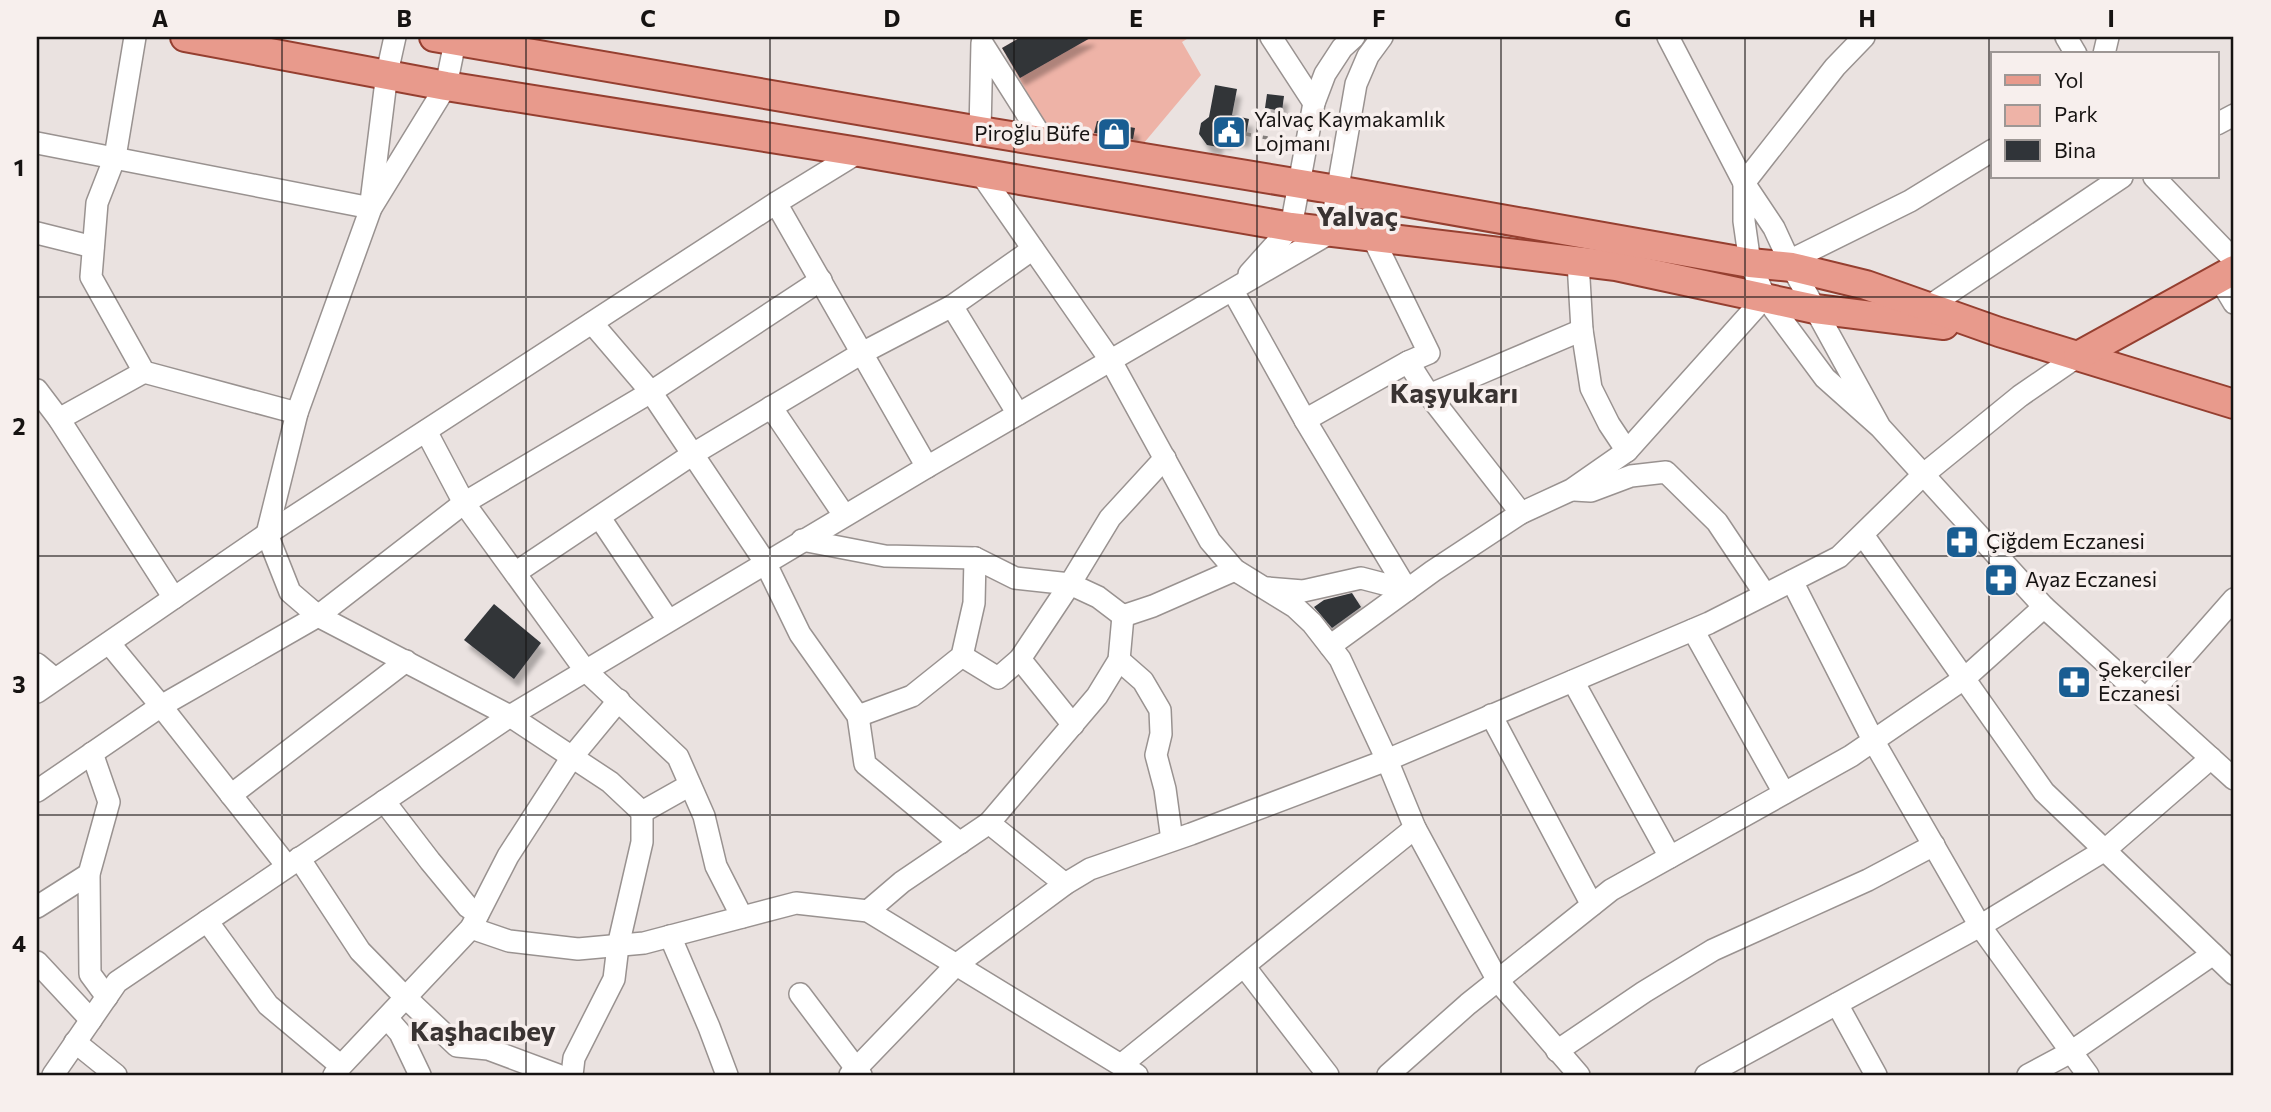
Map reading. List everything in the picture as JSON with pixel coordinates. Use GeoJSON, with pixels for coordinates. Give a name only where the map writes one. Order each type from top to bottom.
{"type":"FeatureCollection","features":[{"type":"Feature","properties":{"kind":"main road"},"geometry":{"type":"LineString","coordinates":[[185,37],[446,86],[859,152],[1291,227],[1616,266],[1815,309],[1999,332]]}},
{"type":"Feature","properties":{"kind":"main road"},"geometry":{"type":"LineString","coordinates":[[449,38],[1750,263],[1791,264],[1866,285],[1999,332],[2234,404]]}},
{"type":"Feature","properties":{"kind":"main road"},"geometry":{"type":"LineString","coordinates":[[2077,356],[2229,269]]}},
{"type":"Feature","properties":{"kind":"street"},"geometry":{"type":"LineString","coordinates":[[135,37],[115,157],[97,203],[91,277],[144,372]]}},
{"type":"Feature","properties":{"kind":"street"},"geometry":{"type":"LineString","coordinates":[[370,208],[387,74],[395,37]]}},
{"type":"Feature","properties":{"kind":"street"},"geometry":{"type":"LineString","coordinates":[[1271,37],[1314,103]]}},
{"type":"Feature","properties":{"kind":"street"},"geometry":{"type":"LineString","coordinates":[[1233,291],[1291,227],[1314,103],[1325,74],[1342,48],[1354,37]]}},
{"type":"Feature","properties":{"kind":"street"},"geometry":{"type":"LineString","coordinates":[[53,1075],[117,982],[510,716],[802,540],[1330,233],[1356,84],[1368,56],[1382,37]]}},
{"type":"Feature","properties":{"kind":"street"},"geometry":{"type":"LineString","coordinates":[[1668,37],[1744,183],[1774,228],[1880,427]]}},
{"type":"Feature","properties":{"kind":"street"},"geometry":{"type":"LineString","coordinates":[[1864,37],[1835,67],[1744,183],[1744,221],[1750,263],[1765,297],[1825,378],[1880,427],[2044,607],[2234,779]]}},
{"type":"Feature","properties":{"kind":"street"},"geometry":{"type":"LineString","coordinates":[[449,38],[446,86],[370,208],[297,413],[267,534],[290,592],[318,616],[510,716],[610,782],[642,812],[642,842],[618,946],[614,979],[573,1058],[572,1075]]}},
{"type":"Feature","properties":{"kind":"street"},"geometry":{"type":"LineString","coordinates":[[981,40],[981,131]]}},
{"type":"Feature","properties":{"kind":"street"},"geometry":{"type":"LineString","coordinates":[[981,40],[1044,141]]}},
{"type":"Feature","properties":{"kind":"street"},"geometry":{"type":"LineString","coordinates":[[2218,123],[2234,115]]}},
{"type":"Feature","properties":{"kind":"street"},"geometry":{"type":"LineString","coordinates":[[37,144],[370,208]]}},
{"type":"Feature","properties":{"kind":"street"},"geometry":{"type":"LineString","coordinates":[[1791,264],[1910,201],[1991,151]]}},
{"type":"Feature","properties":{"kind":"street"},"geometry":{"type":"LineString","coordinates":[[37,692],[267,534],[776,203],[859,152]]}},
{"type":"Feature","properties":{"kind":"street"},"geometry":{"type":"LineString","coordinates":[[981,174],[1111,360],[1210,541],[1235,570],[1295,607],[1340,659],[1415,828],[1498,981],[1578,1075]]}},
{"type":"Feature","properties":{"kind":"street"},"geometry":{"type":"LineString","coordinates":[[1905,320],[1930,307],[2121,178]]}},
{"type":"Feature","properties":{"kind":"street"},"geometry":{"type":"LineString","coordinates":[[2155,178],[2229,269],[2234,303]]}},
{"type":"Feature","properties":{"kind":"street"},"geometry":{"type":"LineString","coordinates":[[776,203],[927,467]]}},
{"type":"Feature","properties":{"kind":"street"},"geometry":{"type":"LineString","coordinates":[[37,233],[93,247]]}},
{"type":"Feature","properties":{"kind":"street"},"geometry":{"type":"LineString","coordinates":[[1305,420],[1429,353],[1373,238]]}},
{"type":"Feature","properties":{"kind":"street"},"geometry":{"type":"LineString","coordinates":[[515,573],[693,454],[862,353],[952,306],[1033,249]]}},
{"type":"Feature","properties":{"kind":"street"},"geometry":{"type":"LineString","coordinates":[[1578,262],[1582,330],[1591,388],[1609,424],[1627,451]]}},
{"type":"Feature","properties":{"kind":"street"},"geometry":{"type":"LineString","coordinates":[[37,791],[161,706],[318,616],[464,503],[651,392],[821,281]]}},
{"type":"Feature","properties":{"kind":"street"},"geometry":{"type":"LineString","coordinates":[[1233,291],[1305,420],[1407,590]]}},
{"type":"Feature","properties":{"kind":"street"},"geometry":{"type":"LineString","coordinates":[[1330,646],[1521,513],[1571,490],[1627,451],[1765,297]]}},
{"type":"Feature","properties":{"kind":"street"},"geometry":{"type":"LineString","coordinates":[[952,306],[1018,414]]}},
{"type":"Feature","properties":{"kind":"street"},"geometry":{"type":"LineString","coordinates":[[592,323],[651,392],[765,562],[800,634],[858,716],[865,764],[960,843]]}},
{"type":"Feature","properties":{"kind":"street"},"geometry":{"type":"LineString","coordinates":[[1429,395],[1582,330]]}},
{"type":"Feature","properties":{"kind":"street"},"geometry":{"type":"LineString","coordinates":[[800,994],[856,1073],[956,965],[1065,884],[1090,869],[1387,760],[1693,630],[1839,557],[1924,474],[2020,396],[2077,356]]}},
{"type":"Feature","properties":{"kind":"street"},"geometry":{"type":"LineString","coordinates":[[1408,362],[1429,395],[1521,513]]}},
{"type":"Feature","properties":{"kind":"street"},"geometry":{"type":"LineString","coordinates":[[59,419],[144,372],[297,413]]}},
{"type":"Feature","properties":{"kind":"street"},"geometry":{"type":"LineString","coordinates":[[37,390],[59,419],[174,598]]}},
{"type":"Feature","properties":{"kind":"street"},"geometry":{"type":"LineString","coordinates":[[771,407],[844,516]]}},
{"type":"Feature","properties":{"kind":"street"},"geometry":{"type":"LineString","coordinates":[[426,431],[464,503],[585,670],[678,757],[704,816],[716,866],[742,917]]}},
{"type":"Feature","properties":{"kind":"street"},"geometry":{"type":"LineString","coordinates":[[962,656],[998,678],[1020,659],[1110,518],[1165,458]]}},
{"type":"Feature","properties":{"kind":"street"},"geometry":{"type":"LineString","coordinates":[[1571,490],[1591,491],[1631,476],[1666,472],[1717,522],[1765,594]]}},
{"type":"Feature","properties":{"kind":"street"},"geometry":{"type":"LineString","coordinates":[[600,518],[668,620]]}},
{"type":"Feature","properties":{"kind":"street"},"geometry":{"type":"LineString","coordinates":[[1863,536],[2044,792],[2234,974]]}},
{"type":"Feature","properties":{"kind":"street"},"geometry":{"type":"LineString","coordinates":[[802,540],[885,556],[975,558],[1015,578],[1070,584],[1098,597],[1122,616]]}},
{"type":"Feature","properties":{"kind":"street"},"geometry":{"type":"LineString","coordinates":[[858,716],[912,696],[962,656],[974,603],[975,558]]}},
{"type":"Feature","properties":{"kind":"street"},"geometry":{"type":"LineString","coordinates":[[1122,616],[1153,606],[1235,570]]}},
{"type":"Feature","properties":{"kind":"street"},"geometry":{"type":"LineString","coordinates":[[1264,588],[1303,591],[1362,578],[1407,590]]}},
{"type":"Feature","properties":{"kind":"street"},"geometry":{"type":"LineString","coordinates":[[1792,581],[1873,740],[1980,926],[2088,1075]]}},
{"type":"Feature","properties":{"kind":"street"},"geometry":{"type":"LineString","coordinates":[[2146,699],[2234,599]]}},
{"type":"Feature","properties":{"kind":"street"},"geometry":{"type":"LineString","coordinates":[[1388,1075],[1468,1004],[1611,890],[1851,756],[1965,678],[2044,607]]}},
{"type":"Feature","properties":{"kind":"street"},"geometry":{"type":"LineString","coordinates":[[868,911],[902,882],[989,823],[1097,696],[1119,660],[1122,616]]}},
{"type":"Feature","properties":{"kind":"street"},"geometry":{"type":"LineString","coordinates":[[1693,630],[1784,793]]}},
{"type":"Feature","properties":{"kind":"street"},"geometry":{"type":"LineString","coordinates":[[108,642],[231,795],[293,862],[360,951],[405,997],[457,1046],[488,1049],[558,1075]]}},
{"type":"Feature","properties":{"kind":"street"},"geometry":{"type":"LineString","coordinates":[[1020,659],[1073,725]]}},
{"type":"Feature","properties":{"kind":"street"},"geometry":{"type":"LineString","coordinates":[[1119,660],[1143,681],[1160,710],[1161,734],[1156,755],[1166,789],[1172,840]]}},
{"type":"Feature","properties":{"kind":"street"},"geometry":{"type":"LineString","coordinates":[[231,795],[406,661]]}},
{"type":"Feature","properties":{"kind":"street"},"geometry":{"type":"LineString","coordinates":[[37,664],[55,679]]}},
{"type":"Feature","properties":{"kind":"street"},"geometry":{"type":"LineString","coordinates":[[1573,681],[1670,857]]}},
{"type":"Feature","properties":{"kind":"street"},"geometry":{"type":"LineString","coordinates":[[207,921],[268,1005],[338,1070],[474,921],[508,856],[572,757],[619,700]]}},
{"type":"Feature","properties":{"kind":"street"},"geometry":{"type":"LineString","coordinates":[[1491,715],[1592,905]]}},
{"type":"Feature","properties":{"kind":"street"},"geometry":{"type":"LineString","coordinates":[[92,753],[109,802],[89,874],[90,974],[107,997]]}},
{"type":"Feature","properties":{"kind":"street"},"geometry":{"type":"LineString","coordinates":[[1706,1075],[1980,926],[2105,850],[2211,758]]}},
{"type":"Feature","properties":{"kind":"street"},"geometry":{"type":"LineString","coordinates":[[642,812],[690,785]]}},
{"type":"Feature","properties":{"kind":"street"},"geometry":{"type":"LineString","coordinates":[[384,801],[468,907],[474,921],[509,941],[578,950],[644,943],[796,903],[868,911],[1129,1070],[1244,966],[1415,828]]}},
{"type":"Feature","properties":{"kind":"street"},"geometry":{"type":"LineString","coordinates":[[989,823],[1065,884]]}},
{"type":"Feature","properties":{"kind":"street"},"geometry":{"type":"LineString","coordinates":[[1557,1051],[1644,992],[1713,950],[1868,880],[1934,845]]}},
{"type":"Feature","properties":{"kind":"street"},"geometry":{"type":"LineString","coordinates":[[37,907],[89,874]]}},
{"type":"Feature","properties":{"kind":"street"},"geometry":{"type":"LineString","coordinates":[[670,936],[727,1075]]}},
{"type":"Feature","properties":{"kind":"street"},"geometry":{"type":"LineString","coordinates":[[2028,1075],[2071,1052],[2213,954]]}},
{"type":"Feature","properties":{"kind":"street"},"geometry":{"type":"LineString","coordinates":[[37,962],[91,1020]]}},
{"type":"Feature","properties":{"kind":"street"},"geometry":{"type":"LineString","coordinates":[[1244,966],[1328,1075]]}},
{"type":"Feature","properties":{"kind":"street"},"geometry":{"type":"LineString","coordinates":[[1837,1004],[1876,1075]]}},
{"type":"Feature","properties":{"kind":"street"},"geometry":{"type":"LineString","coordinates":[[387,1018],[400,1033],[420,1075]]}},
{"type":"Feature","properties":{"kind":"street"},"geometry":{"type":"LineString","coordinates":[[75,1042],[116,1075]]}},
{"type":"Feature","properties":{"kind":"path"},"geometry":{"type":"LineString","coordinates":[[1246,134],[1307,145]]}},
{"type":"Feature","properties":{"kind":"green space"},"geometry":{"type":"Polygon","coordinates":[[[1021,37],[1190,37],[1182,42],[1201,75],[1138,150],[1050,133],[1002,48],[1021,37]]]}},
{"type":"Feature","properties":{"kind":"building"},"geometry":{"type":"Polygon","coordinates":[[[1021,37],[1092,37],[1020,78],[1002,48],[1021,37]]]}},
{"type":"Feature","properties":{"kind":"building","name":"Yalvaç Kaymakamlık Lojmanı"},"geometry":{"type":"Polygon","coordinates":[[[1215,85],[1237,89],[1232,115],[1249,119],[1245,140],[1228,137],[1227,142],[1219,140],[1218,147],[1207,145],[1199,134],[1201,123],[1209,117],[1215,85]]]}},
{"type":"Feature","properties":{"kind":"building"},"geometry":{"type":"Polygon","coordinates":[[[1267,94],[1284,96],[1282,111],[1265,108],[1267,94]]]}},
{"type":"Feature","properties":{"kind":"building"},"geometry":{"type":"Polygon","coordinates":[[[1097,121],[1135,128],[1133,139],[1094,133],[1097,121]]]}},
{"type":"Feature","properties":{"kind":"building"},"geometry":{"type":"Polygon","coordinates":[[[1352,593],[1361,607],[1332,628],[1314,607],[1324,600],[1352,593]]]}},
{"type":"Feature","properties":{"kind":"building"},"geometry":{"type":"Polygon","coordinates":[[[494,604],[541,643],[514,679],[464,640],[494,604]]]}},
{"type":"Feature","properties":{"kind":"place","name":"Yalvaç Kaymakamlık Lojmanı"},"geometry":{"type":"Point","coordinates":[1229,132]}},
{"type":"Feature","properties":{"kind":"place","name":"Piroğlu Büfe"},"geometry":{"type":"Point","coordinates":[1114,134]}},
{"type":"Feature","properties":{"kind":"place","name":"Çiğdem Eczanesi"},"geometry":{"type":"Point","coordinates":[1962,542]}},
{"type":"Feature","properties":{"kind":"place","name":"Ayaz Eczanesi"},"geometry":{"type":"Point","coordinates":[2001,580]}},
{"type":"Feature","properties":{"kind":"place","name":"Şekerciler Eczanesi"},"geometry":{"type":"Point","coordinates":[2074,682]}},
{"type":"Feature","properties":{"kind":"district","name":"Yalvaç"},"geometry":{"type":"Point","coordinates":[1357,216]}},
{"type":"Feature","properties":{"kind":"district","name":"Kaşyukarı"},"geometry":{"type":"Point","coordinates":[1454,393]}},
{"type":"Feature","properties":{"kind":"district","name":"Kaşhacıbey"},"geometry":{"type":"Point","coordinates":[483,1031]}}]}
